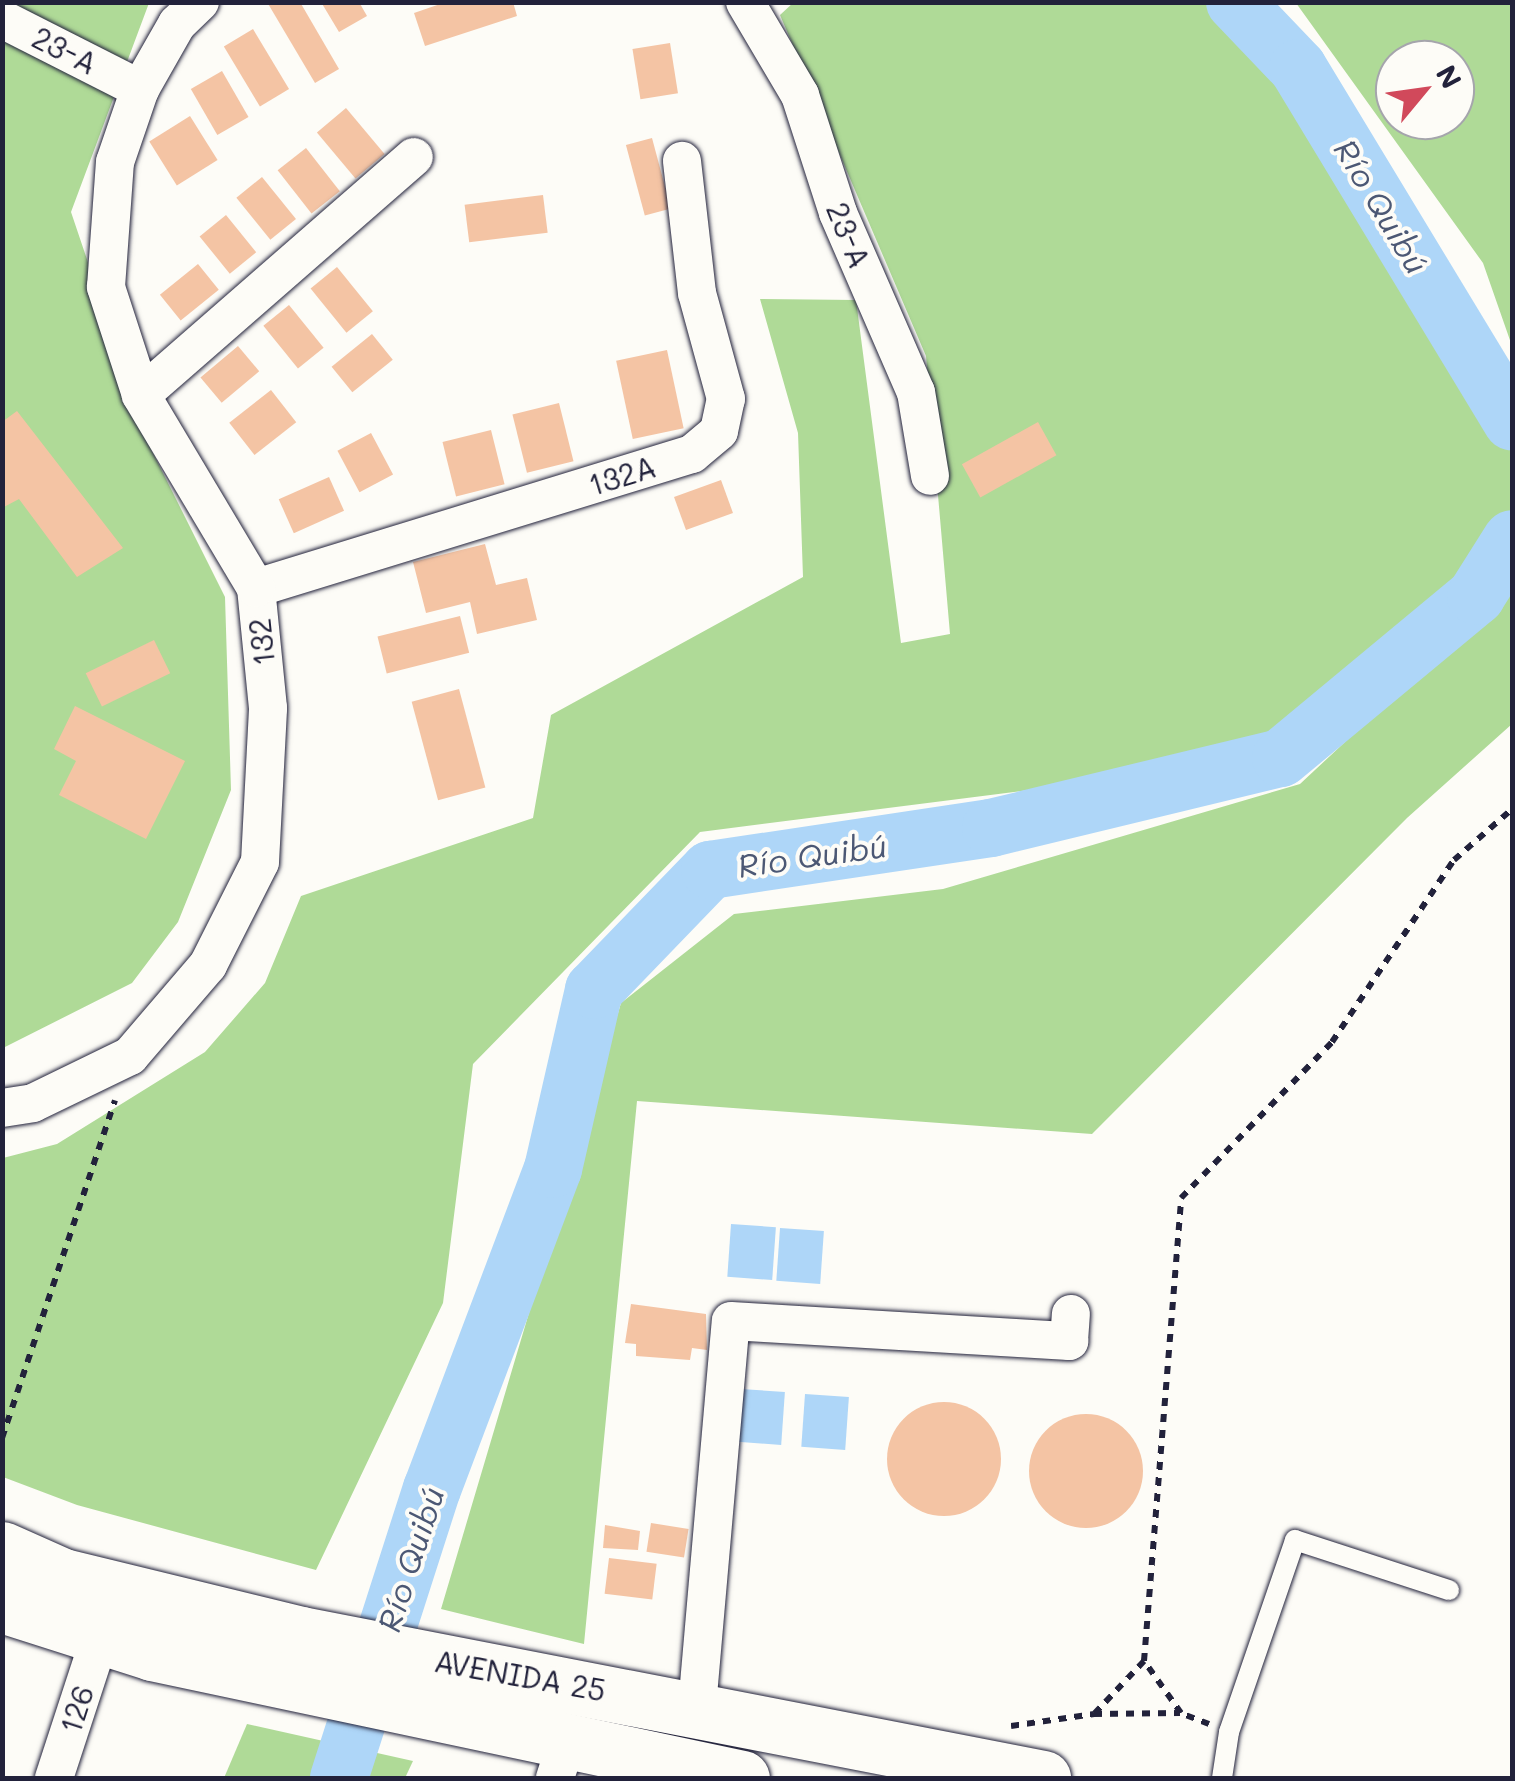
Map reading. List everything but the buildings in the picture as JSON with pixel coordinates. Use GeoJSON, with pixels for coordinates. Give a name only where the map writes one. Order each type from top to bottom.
{"type":"FeatureCollection","features":[{"type":"Feature","properties":{"kind":"main road","name":"AVENIDA 25"},"geometry":{"type":"LineString","coordinates":[[2,1549],[63,1576],[294,1658],[561,1761],[742,1778]]}},
{"type":"Feature","properties":{"kind":"main road","name":"AVENIDA 25"},"geometry":{"type":"LineString","coordinates":[[2,1605],[99,1640],[294,1658],[449,1663],[697,1707],[1043,1778]]}},
{"type":"Feature","properties":{"kind":"street"},"geometry":{"type":"LineString","coordinates":[[140,88],[177,24],[200,2]]}},
{"type":"Feature","properties":{"kind":"street","name":"23-A"},"geometry":{"type":"LineString","coordinates":[[753,4],[800,95],[838,213],[916,392],[930,476]]}},
{"type":"Feature","properties":{"kind":"street","name":"23-A"},"geometry":{"type":"LineString","coordinates":[[2,19],[140,88]]}},
{"type":"Feature","properties":{"kind":"street","name":"132"},"geometry":{"type":"LineString","coordinates":[[2,1108],[33,1103],[130,1056],[208,965],[260,862],[268,708],[256,588],[141,395],[106,287],[115,162],[140,88]]}},
{"type":"Feature","properties":{"kind":"street"},"geometry":{"type":"LineString","coordinates":[[141,395],[414,156]]}},
{"type":"Feature","properties":{"kind":"street","name":"132A"},"geometry":{"type":"LineString","coordinates":[[256,588],[692,454],[718,431],[726,399],[697,293],[682,161]]}},
{"type":"Feature","properties":{"kind":"street"},"geometry":{"type":"LineString","coordinates":[[697,1707],[731,1321],[928,1318],[1070,1341],[1071,1314]]}},
{"type":"Feature","properties":{"kind":"street","name":"126"},"geometry":{"type":"LineString","coordinates":[[54,1778],[99,1640]]}},
{"type":"Feature","properties":{"kind":"lane"},"geometry":{"type":"LineString","coordinates":[[1222,1778],[1229,1732],[1295,1540],[1449,1590]]}},
{"type":"Feature","properties":{"kind":"path"},"geometry":{"type":"LineString","coordinates":[[1229,1732],[1181,1714],[1094,1714],[1144,1661],[1182,1198],[1332,1042],[1454,860],[1512,809]]}},
{"type":"Feature","properties":{"kind":"path"},"geometry":{"type":"LineString","coordinates":[[2,1438],[130,1056]]}},
{"type":"Feature","properties":{"kind":"path"},"geometry":{"type":"LineString","coordinates":[[1144,1661],[1181,1714]]}},
{"type":"Feature","properties":{"kind":"green space"},"geometry":{"type":"Polygon","coordinates":[[[794,2],[1235,3],[1298,68],[1510,410],[1512,539],[1476,596],[1281,758],[700,832],[473,1064],[443,1303],[316,1570],[77,1505],[3,1477],[3,1158],[57,1144],[205,1052],[265,983],[301,896],[533,818],[551,715],[803,577],[798,433],[760,299],[856,300],[901,643],[950,634],[926,356],[780,15],[794,2]]]}},
{"type":"Feature","properties":{"kind":"green space"},"geometry":{"type":"Polygon","coordinates":[[[3,3],[149,3],[71,212],[151,449],[225,597],[231,790],[178,922],[132,983],[3,1048],[3,3]]]}},
{"type":"Feature","properties":{"kind":"green space"},"geometry":{"type":"Polygon","coordinates":[[[1296,3],[1512,3],[1512,346],[1483,263],[1395,140],[1475,140],[1475,40],[1375,40],[1375,113],[1296,3]]]}},
{"type":"Feature","properties":{"kind":"green space"},"geometry":{"type":"Polygon","coordinates":[[[1512,586],[1512,724],[1407,818],[1092,1134],[637,1101],[584,1644],[441,1609],[621,1003],[734,914],[943,889],[1300,784],[1512,586]]]}},
{"type":"Feature","properties":{"kind":"green space"},"geometry":{"type":"Polygon","coordinates":[[[247,1724],[413,1761],[405,1778],[224,1778],[247,1724]]]}},
{"type":"Feature","properties":{"kind":"water"},"geometry":{"type":"Polygon","coordinates":[[[731,1224],[776,1227],[772,1280],[727,1277],[731,1224]]]}},
{"type":"Feature","properties":{"kind":"water"},"geometry":{"type":"Polygon","coordinates":[[[780,1228],[824,1231],[820,1284],[776,1281],[780,1228]]]}},
{"type":"Feature","properties":{"kind":"water"},"geometry":{"type":"Polygon","coordinates":[[[741,1389],[785,1392],[781,1445],[737,1442],[741,1389]]]}},
{"type":"Feature","properties":{"kind":"water"},"geometry":{"type":"Polygon","coordinates":[[[805,1394],[849,1397],[845,1450],[801,1447],[805,1394]]]}},
{"type":"Feature","properties":{"kind":"waterway","name":"Río Quibú"},"geometry":{"type":"LineString","coordinates":[[1235,2],[1298,68],[1512,421]]}},
{"type":"Feature","properties":{"kind":"waterway","name":"Río Quibú"},"geometry":{"type":"LineString","coordinates":[[339,1778],[432,1489],[553,1169],[594,990],[710,870],[991,828],[1281,758],[1476,596],[1512,539]]}}]}
